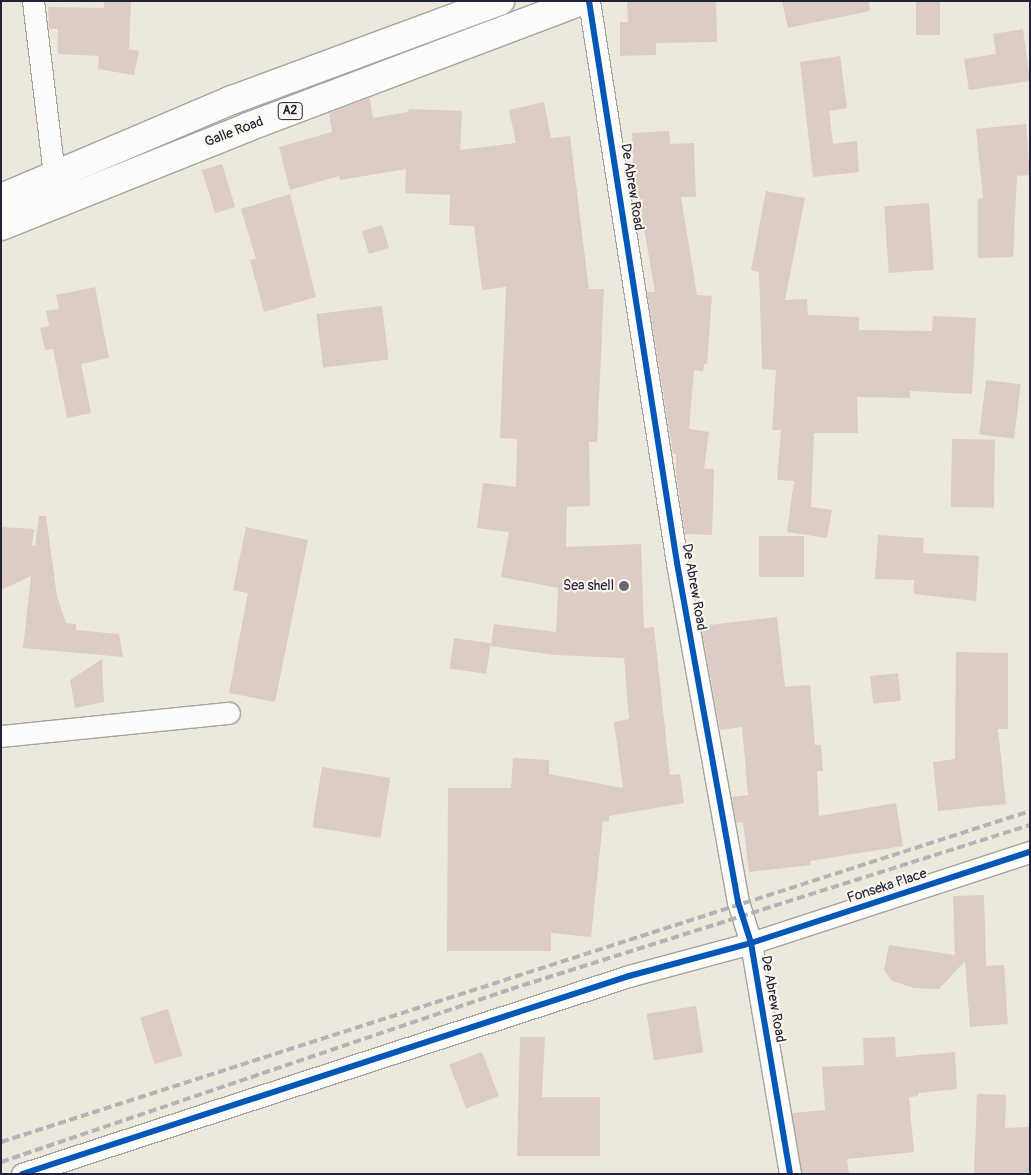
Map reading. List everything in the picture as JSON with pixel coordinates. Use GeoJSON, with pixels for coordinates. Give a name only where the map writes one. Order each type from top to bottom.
{"type":"FeatureCollection","features":[{"type":"Feature","properties":{"kind":"highway","name":"A2"},"geometry":{"type":"LineString","coordinates":[[1,198],[232,100],[500,1]]}},
{"type":"Feature","properties":{"kind":"highway","name":"Galle Road"},"geometry":{"type":"LineString","coordinates":[[1,226],[257,123],[581,1]]}},
{"type":"Feature","properties":{"kind":"street"},"geometry":{"type":"LineString","coordinates":[[33,1],[54,174]]}},
{"type":"Feature","properties":{"kind":"street","name":"De Abrew Road"},"geometry":{"type":"LineString","coordinates":[[589,1],[677,563],[738,902],[751,943],[790,1174]]}},
{"type":"Feature","properties":{"kind":"street"},"geometry":{"type":"LineString","coordinates":[[1,736],[229,713]]}},
{"type":"Feature","properties":{"kind":"street","name":"Fonseka Place"},"geometry":{"type":"LineString","coordinates":[[22,1174],[629,976],[751,943],[1030,852]]}},
{"type":"Feature","properties":{"kind":"building"},"geometry":{"type":"Polygon","coordinates":[[[104,1],[131,1],[129,49],[139,51],[134,75],[98,69],[99,56],[58,54],[58,29],[49,29],[48,7],[104,8],[104,1]]]}},
{"type":"Feature","properties":{"kind":"building"},"geometry":{"type":"Polygon","coordinates":[[[627,1],[716,1],[717,42],[656,43],[656,55],[620,56],[620,22],[628,22],[627,1]]]}},
{"type":"Feature","properties":{"kind":"building"},"geometry":{"type":"Polygon","coordinates":[[[782,1],[869,1],[870,11],[788,28],[782,1]]]}},
{"type":"Feature","properties":{"kind":"building"},"geometry":{"type":"Polygon","coordinates":[[[916,1],[940,1],[940,35],[916,35],[916,1]]]}},
{"type":"Feature","properties":{"kind":"building"},"geometry":{"type":"Polygon","coordinates":[[[1023,29],[1030,81],[969,90],[964,59],[996,54],[993,34],[1023,29]]]}},
{"type":"Feature","properties":{"kind":"building"},"geometry":{"type":"Polygon","coordinates":[[[840,56],[847,108],[829,111],[833,144],[857,141],[859,172],[813,177],[800,62],[840,56]]]}},
{"type":"Feature","properties":{"kind":"building"},"geometry":{"type":"Polygon","coordinates":[[[370,98],[373,118],[408,112],[409,109],[462,111],[460,150],[516,143],[509,110],[544,102],[551,138],[570,136],[589,289],[604,289],[597,442],[589,442],[590,506],[567,507],[566,547],[641,544],[644,628],[654,627],[670,775],[680,774],[684,803],[609,816],[609,822],[603,821],[591,937],[551,933],[551,951],[447,951],[448,788],[511,788],[513,758],[549,760],[549,774],[623,788],[614,722],[629,719],[624,658],[555,655],[491,646],[494,624],[556,632],[558,588],[501,577],[509,532],[477,528],[483,483],[516,487],[517,439],[500,438],[506,287],[482,290],[474,226],[449,225],[450,195],[405,193],[406,169],[340,180],[339,176],[290,190],[279,147],[332,132],[329,113],[370,98]]]}},
{"type":"Feature","properties":{"kind":"building"},"geometry":{"type":"Polygon","coordinates":[[[1026,124],[1030,175],[1017,176],[1013,257],[978,258],[978,199],[983,198],[976,129],[1026,124]]]}},
{"type":"Feature","properties":{"kind":"building"},"geometry":{"type":"Polygon","coordinates":[[[669,131],[670,144],[694,143],[696,197],[681,197],[697,295],[712,296],[707,364],[704,364],[703,371],[694,370],[689,429],[709,432],[704,469],[714,469],[712,535],[685,534],[676,473],[676,454],[673,454],[647,292],[655,292],[639,199],[635,200],[632,133],[669,131]]]}},
{"type":"Feature","properties":{"kind":"building"},"geometry":{"type":"Polygon","coordinates":[[[222,164],[235,207],[215,213],[202,170],[222,164]]]}},
{"type":"Feature","properties":{"kind":"building"},"geometry":{"type":"Polygon","coordinates":[[[766,191],[805,198],[785,300],[807,299],[808,315],[859,317],[859,330],[932,331],[933,316],[976,318],[972,394],[910,391],[910,398],[857,397],[858,433],[814,433],[811,507],[832,510],[827,538],[787,532],[794,481],[777,480],[781,430],[772,430],[776,370],[762,369],[759,272],[751,270],[766,191]]]}},
{"type":"Feature","properties":{"kind":"building"},"geometry":{"type":"Polygon","coordinates":[[[290,194],[316,297],[264,312],[250,260],[256,259],[241,209],[290,194]]]}},
{"type":"Feature","properties":{"kind":"building"},"geometry":{"type":"Polygon","coordinates":[[[929,203],[934,270],[889,273],[884,206],[929,203]]]}},
{"type":"Feature","properties":{"kind":"building"},"geometry":{"type":"Polygon","coordinates":[[[382,225],[389,248],[369,254],[362,231],[382,225]]]}},
{"type":"Feature","properties":{"kind":"building"},"geometry":{"type":"Polygon","coordinates":[[[95,287],[109,358],[81,364],[91,413],[67,418],[53,349],[45,350],[40,328],[49,326],[46,311],[59,309],[56,295],[95,287]]]}},
{"type":"Feature","properties":{"kind":"building"},"geometry":{"type":"Polygon","coordinates":[[[382,306],[389,360],[323,368],[316,314],[382,306]]]}},
{"type":"Feature","properties":{"kind":"building"},"geometry":{"type":"Polygon","coordinates":[[[986,380],[1021,384],[1014,439],[979,435],[986,380]]]}},
{"type":"Feature","properties":{"kind":"building"},"geometry":{"type":"Polygon","coordinates":[[[952,439],[995,440],[994,508],[951,507],[952,439]]]}},
{"type":"Feature","properties":{"kind":"building"},"geometry":{"type":"Polygon","coordinates":[[[39,516],[46,516],[57,596],[66,623],[76,624],[76,630],[119,634],[123,657],[23,648],[31,576],[1,590],[1,527],[34,529],[32,545],[35,546],[39,516]]]}},
{"type":"Feature","properties":{"kind":"building"},"geometry":{"type":"Polygon","coordinates":[[[246,527],[308,540],[275,702],[229,693],[248,593],[233,590],[246,527]]]}},
{"type":"Feature","properties":{"kind":"building"},"geometry":{"type":"Polygon","coordinates":[[[878,535],[924,538],[923,553],[979,556],[976,601],[914,594],[914,580],[875,579],[878,535]]]}},
{"type":"Feature","properties":{"kind":"building"},"geometry":{"type":"Polygon","coordinates":[[[759,536],[804,536],[804,577],[759,577],[759,536]]]}},
{"type":"Feature","properties":{"kind":"building"},"geometry":{"type":"Polygon","coordinates":[[[777,617],[785,687],[810,685],[815,745],[821,745],[823,771],[817,771],[819,816],[896,803],[903,846],[810,861],[811,865],[749,872],[743,822],[736,823],[732,797],[748,795],[742,727],[720,730],[701,626],[777,617]]]}},
{"type":"Feature","properties":{"kind":"building"},"geometry":{"type":"Polygon","coordinates":[[[454,638],[491,643],[486,674],[450,669],[454,638]]]}},
{"type":"Feature","properties":{"kind":"building"},"geometry":{"type":"Polygon","coordinates":[[[956,652],[1008,653],[1008,729],[998,729],[1006,804],[938,811],[933,762],[955,759],[956,652]]]}},
{"type":"Feature","properties":{"kind":"building"},"geometry":{"type":"Polygon","coordinates":[[[102,659],[104,702],[75,708],[70,680],[102,659]]]}},
{"type":"Feature","properties":{"kind":"building"},"geometry":{"type":"Polygon","coordinates":[[[898,673],[901,701],[873,704],[870,676],[898,673]]]}},
{"type":"Feature","properties":{"kind":"building"},"geometry":{"type":"Polygon","coordinates":[[[322,767],[390,778],[381,838],[312,827],[322,767]]]}},
{"type":"Feature","properties":{"kind":"building"},"geometry":{"type":"Polygon","coordinates":[[[984,895],[986,966],[1004,965],[1008,1024],[970,1027],[965,961],[939,989],[914,988],[892,981],[884,970],[889,945],[955,955],[953,896],[984,895]]]}},
{"type":"Feature","properties":{"kind":"building"},"geometry":{"type":"Polygon","coordinates":[[[696,1006],[703,1052],[654,1060],[647,1014],[696,1006]]]}},
{"type":"Feature","properties":{"kind":"building"},"geometry":{"type":"Polygon","coordinates":[[[168,1009],[182,1056],[155,1064],[140,1017],[168,1009]]]}},
{"type":"Feature","properties":{"kind":"building"},"geometry":{"type":"Polygon","coordinates":[[[520,1037],[545,1037],[542,1097],[600,1097],[600,1156],[517,1156],[520,1037]]]}},
{"type":"Feature","properties":{"kind":"building"},"geometry":{"type":"Polygon","coordinates":[[[895,1037],[896,1057],[955,1052],[957,1089],[918,1093],[918,1096],[909,1097],[914,1152],[847,1159],[849,1174],[802,1174],[792,1113],[825,1110],[822,1067],[864,1065],[863,1038],[895,1037]]]}},
{"type":"Feature","properties":{"kind":"building"},"geometry":{"type":"Polygon","coordinates":[[[482,1052],[499,1096],[466,1108],[449,1065],[482,1052]]]}},
{"type":"Feature","properties":{"kind":"building"},"geometry":{"type":"Polygon","coordinates":[[[977,1094],[1006,1095],[1005,1128],[1030,1127],[1030,1174],[974,1174],[977,1094]]]}},
{"type":"Feature","properties":{"kind":"railway"},"geometry":{"type":"LineString","coordinates":[[1,1142],[1030,811]]}},
{"type":"Feature","properties":{"kind":"railway"},"geometry":{"type":"LineString","coordinates":[[1,1162],[511,989],[1030,825]]}},
{"type":"Feature","properties":{"kind":"cycle path"},"geometry":{"type":"LineString","coordinates":[[589,1],[677,563],[738,902],[751,943],[790,1174]]}},
{"type":"Feature","properties":{"kind":"cycle path"},"geometry":{"type":"LineString","coordinates":[[22,1174],[629,976],[751,943],[1030,852]]}},
{"type":"Feature","properties":{"kind":"place","name":"Sea shell"},"geometry":{"type":"Point","coordinates":[624,586]}}]}
